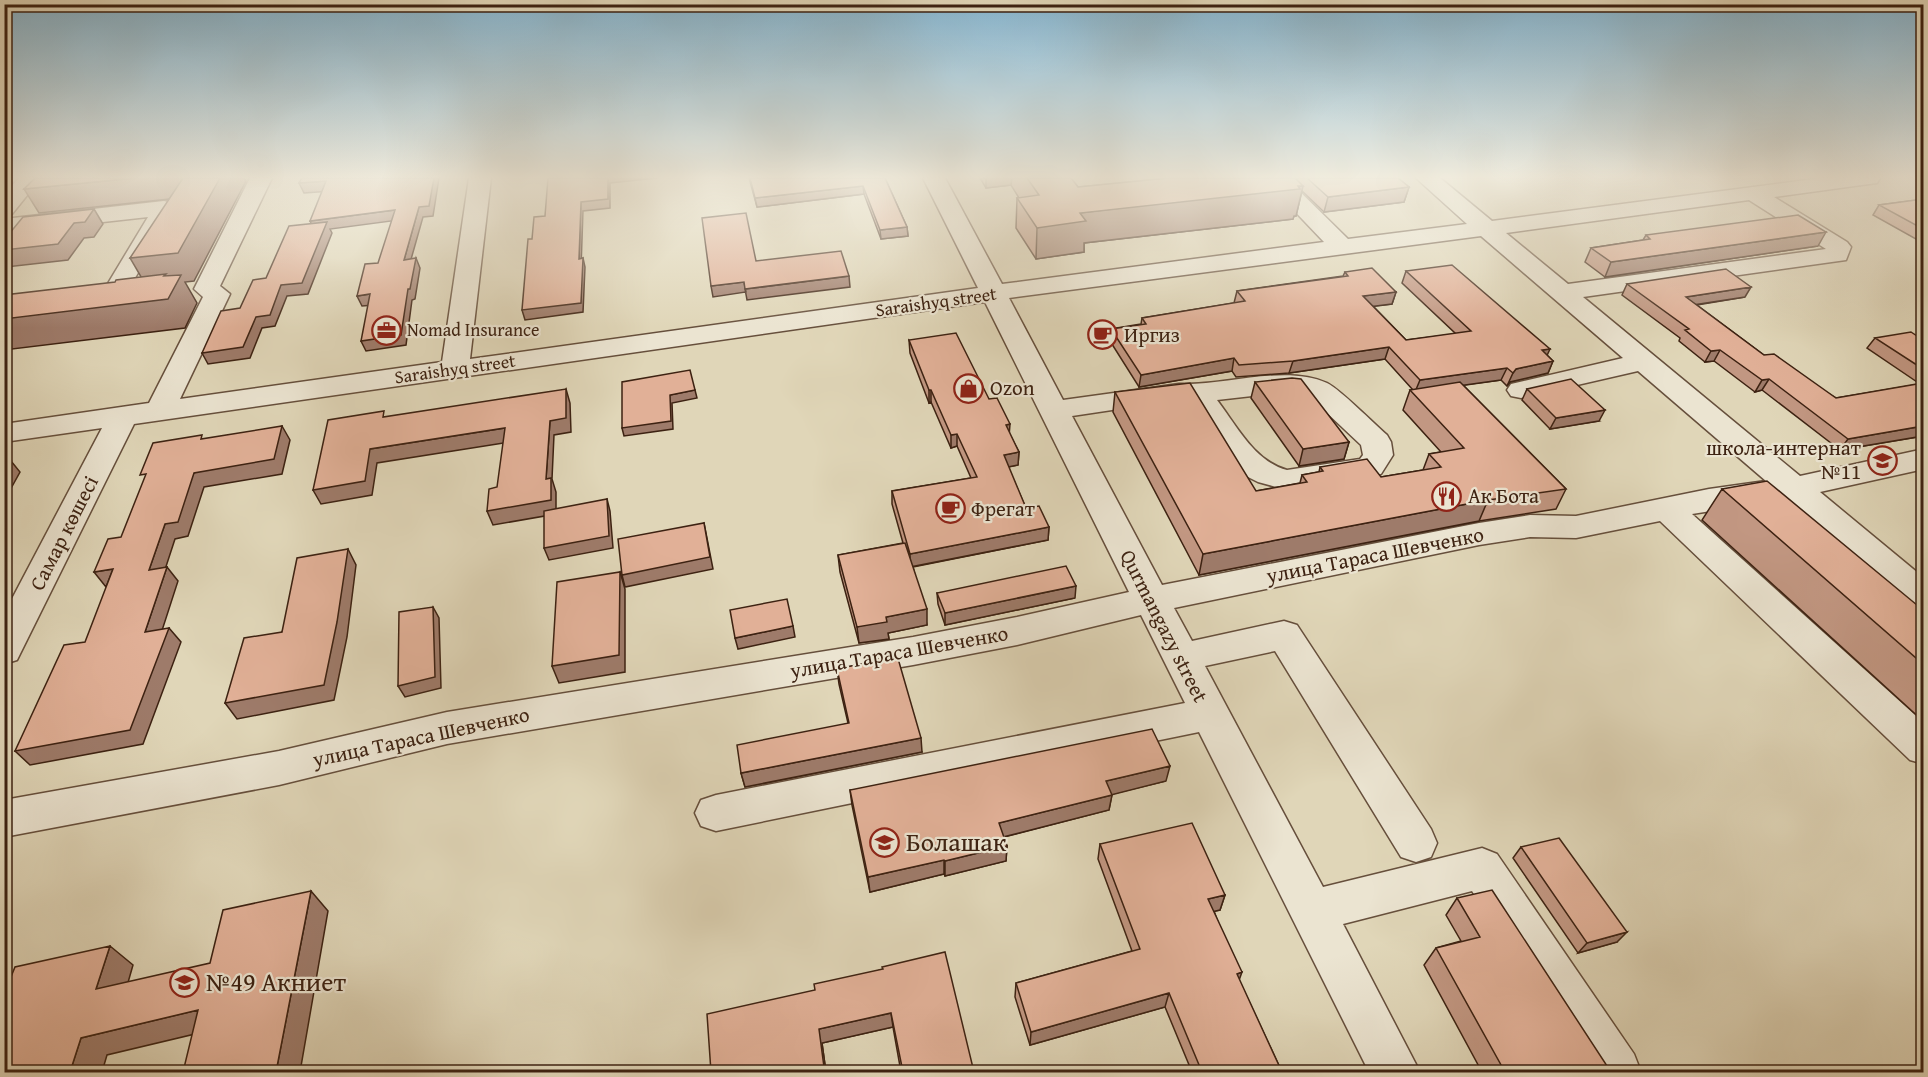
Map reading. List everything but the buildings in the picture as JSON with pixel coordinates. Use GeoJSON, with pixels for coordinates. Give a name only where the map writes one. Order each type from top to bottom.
{"type":"FeatureCollection","features":[{"type":"Feature","properties":{"kind":"street"},"geometry":{"type":"LineString","coordinates":[[110,301],[152,228]]}},
{"type":"Feature","properties":{"kind":"street"},"geometry":{"type":"LineString","coordinates":[[206,288],[236,228]]}},
{"type":"Feature","properties":{"kind":"street"},"geometry":{"type":"LineString","coordinates":[[455,369],[473,228]]}},
{"type":"Feature","properties":{"kind":"street","name":"Qurmangazy street"},"geometry":{"type":"LineString","coordinates":[[960,228],[1395,1072]]}},
{"type":"Feature","properties":{"kind":"street"},"geometry":{"type":"LineString","coordinates":[[1324,228],[1343,248]]}},
{"type":"Feature","properties":{"kind":"street","name":"Saraishyq street"},"geometry":{"type":"LineString","coordinates":[[4,433],[993,293],[1494,228]]}},
{"type":"Feature","properties":{"kind":"street"},"geometry":{"type":"LineString","coordinates":[[1563,292],[1838,255],[1839,247],[1808,228]]}},
{"type":"Feature","properties":{"kind":"street"},"geometry":{"type":"LineString","coordinates":[[1488,229],[1923,598]]}},
{"type":"Feature","properties":{"kind":"street"},"geometry":{"type":"LineString","coordinates":[[160,411],[217,294],[206,288],[179,293]]}},
{"type":"Feature","properties":{"kind":"street"},"geometry":{"type":"LineString","coordinates":[[4,315],[144,297]]}},
{"type":"Feature","properties":{"kind":"street"},"geometry":{"type":"LineString","coordinates":[[1521,390],[1645,361]]}},
{"type":"Feature","properties":{"kind":"street"},"geometry":{"type":"LineString","coordinates":[[1054,410],[1179,392],[1198,393],[1301,384],[1319,390],[1376,442],[1378,455],[1370,467],[1287,480],[1269,475],[1251,466],[1198,393]]}},
{"type":"Feature","properties":{"kind":"street","name":"Самар көшесі"},"geometry":{"type":"LineString","coordinates":[[4,650],[123,416]]}},
{"type":"Feature","properties":{"kind":"street","name":"улица Тараса Шевченко"},"geometry":{"type":"LineString","coordinates":[[4,819],[279,768],[447,728],[641,694],[835,665],[1017,631],[1151,600],[1479,534],[1530,526],[1576,527],[1709,500],[1794,488],[1923,459]]}},
{"type":"Feature","properties":{"kind":"street"},"geometry":{"type":"LineString","coordinates":[[1667,509],[1923,748]]}},
{"type":"Feature","properties":{"kind":"street"},"geometry":{"type":"LineString","coordinates":[[1181,657],[1284,635],[1416,843]]}},
{"type":"Feature","properties":{"kind":"street"},"geometry":{"type":"LineString","coordinates":[[716,813],[1209,714]]}},
{"type":"Feature","properties":{"kind":"street"},"geometry":{"type":"LineString","coordinates":[[1311,911],[1482,868],[1616,1072]]}},
{"type":"Feature","properties":{"kind":"place","name":"Nomad Insurance"},"geometry":{"type":"Point","coordinates":[386,330]}},
{"type":"Feature","properties":{"kind":"place","name":"Иргиз"},"geometry":{"type":"Point","coordinates":[1103,335]}},
{"type":"Feature","properties":{"kind":"place","name":"Ozon"},"geometry":{"type":"Point","coordinates":[969,388]}},
{"type":"Feature","properties":{"kind":"place","name":"школа-интернат №11"},"geometry":{"type":"Point","coordinates":[1882,460]}},
{"type":"Feature","properties":{"kind":"place","name":"Ак Бота"},"geometry":{"type":"Point","coordinates":[1447,496]}},
{"type":"Feature","properties":{"kind":"place","name":"Фрегат"},"geometry":{"type":"Point","coordinates":[950,509]}},
{"type":"Feature","properties":{"kind":"place","name":"Болашак"},"geometry":{"type":"Point","coordinates":[885,842]}},
{"type":"Feature","properties":{"kind":"place","name":"№49 Акниет"},"geometry":{"type":"Point","coordinates":[185,982]}}]}
